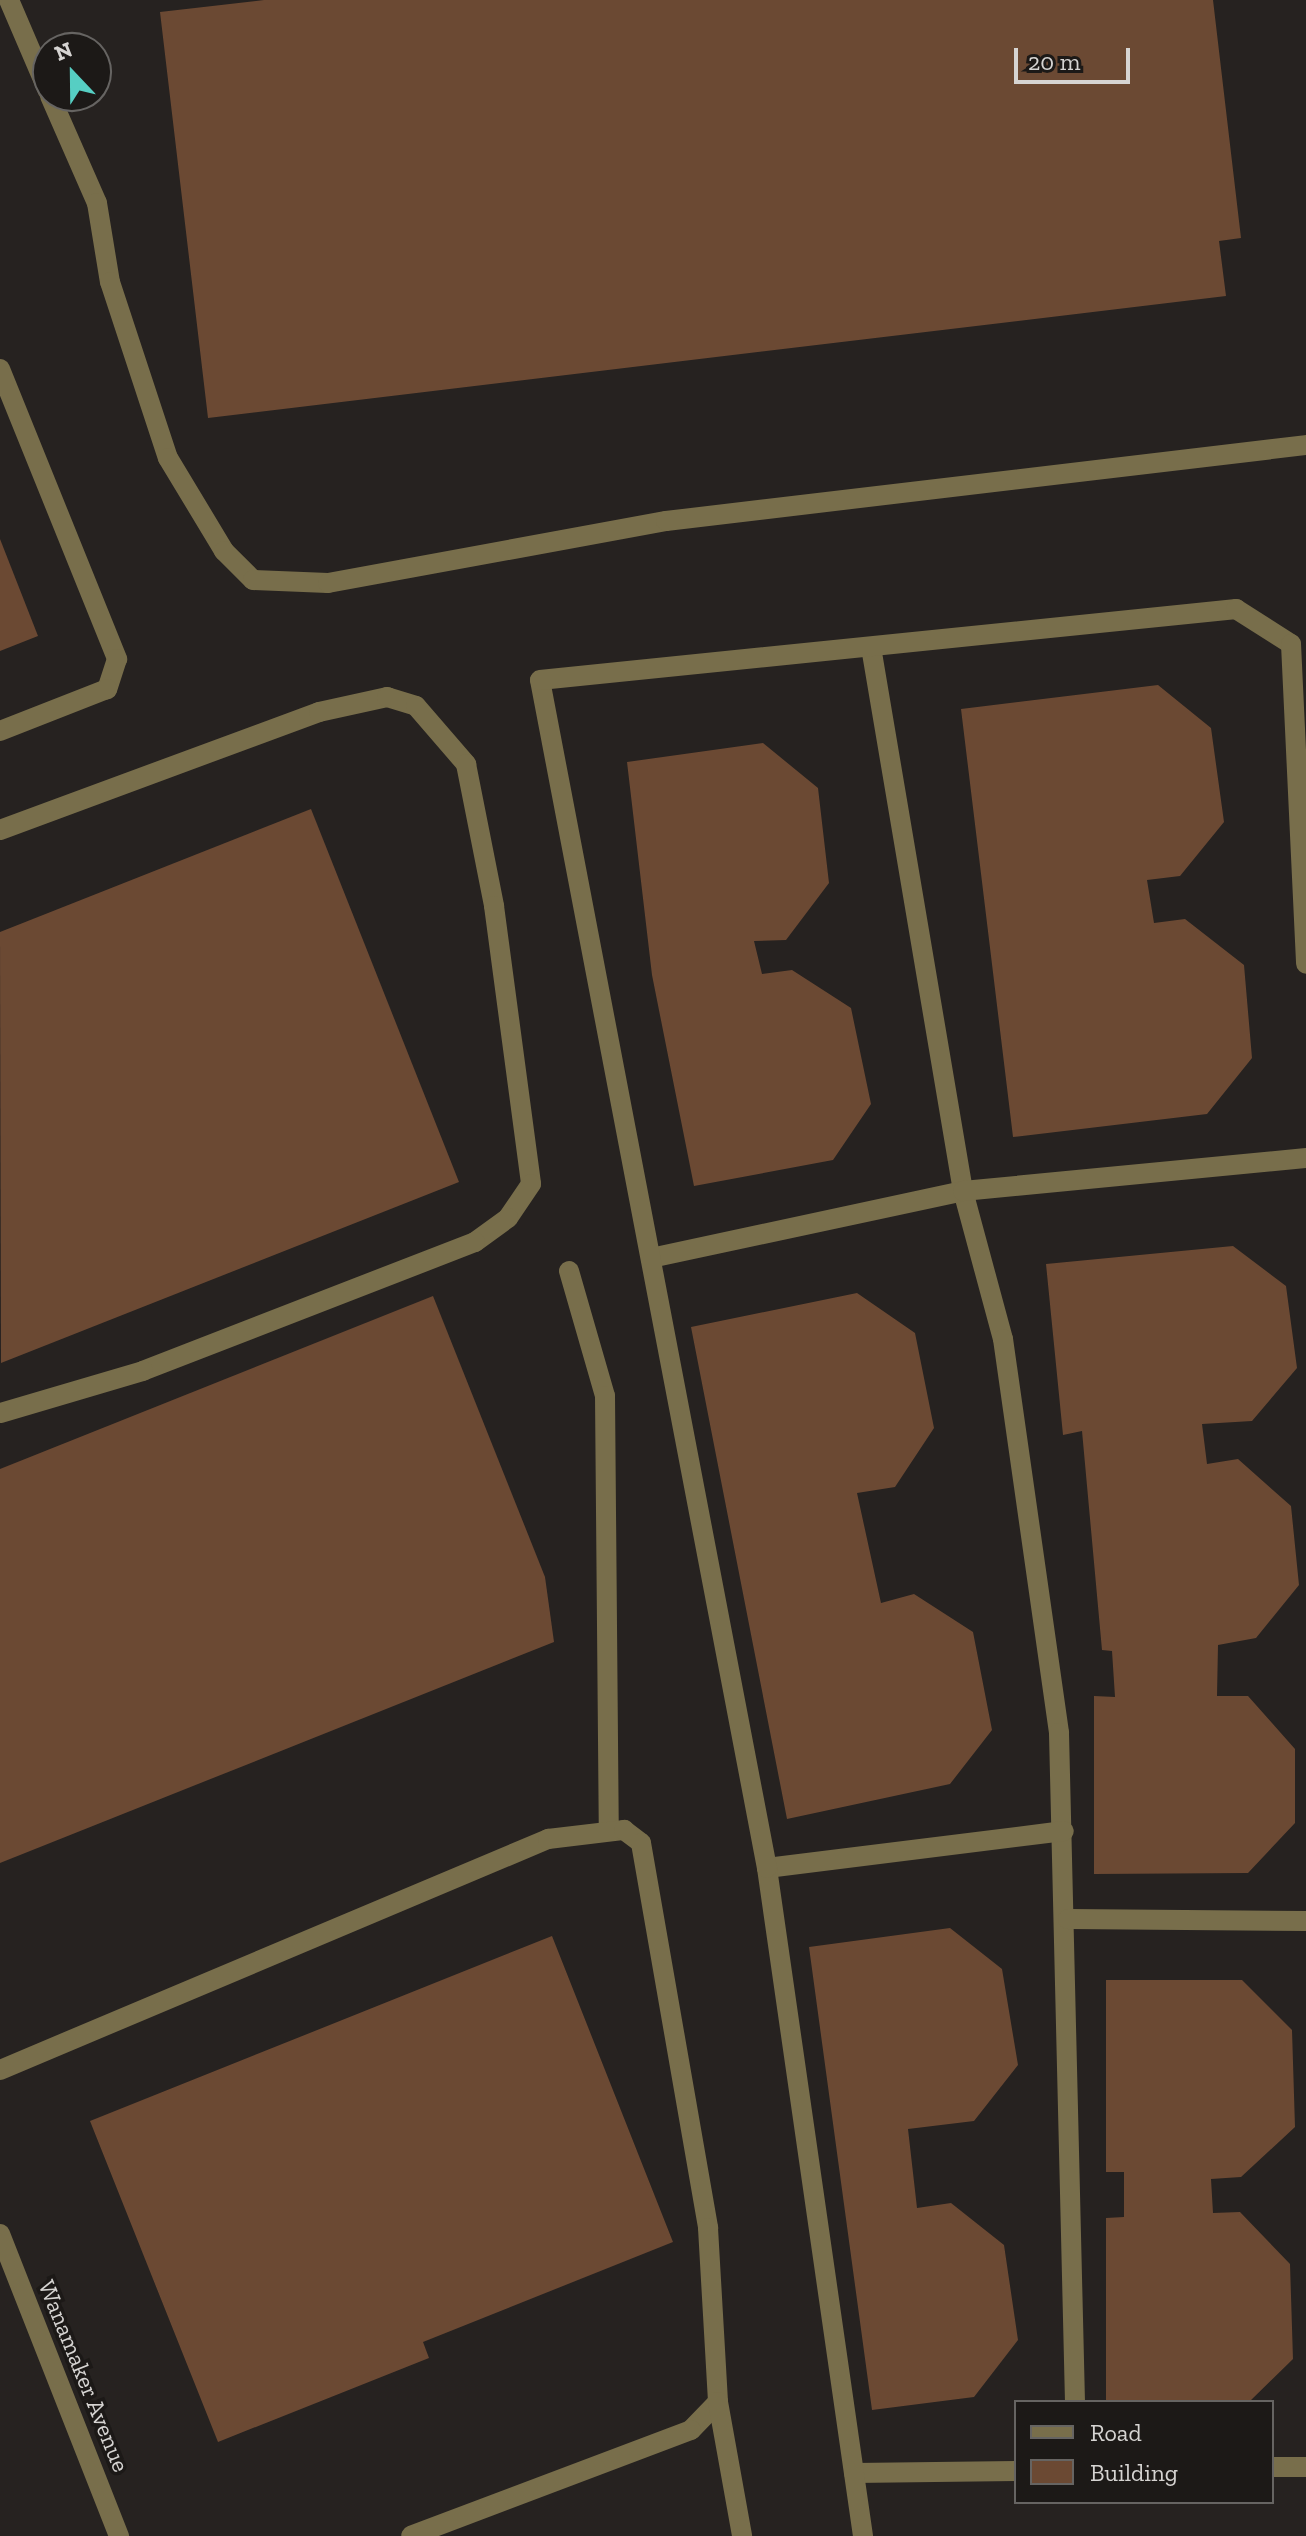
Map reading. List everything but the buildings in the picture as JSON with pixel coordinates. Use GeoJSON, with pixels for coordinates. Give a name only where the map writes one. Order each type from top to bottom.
{"type":"FeatureCollection","features":[{"type":"Feature","properties":{"kind":"street"},"geometry":{"type":"LineString","coordinates":[[9,0],[32,53]]}},
{"type":"Feature","properties":{"kind":"street"},"geometry":{"type":"LineString","coordinates":[[57,112],[97,203],[110,282],[168,458],[224,551],[253,580],[328,583],[666,521],[1306,445]]}},
{"type":"Feature","properties":{"kind":"street"},"geometry":{"type":"LineString","coordinates":[[0,369],[117,659],[107,689],[0,731]]}},
{"type":"Feature","properties":{"kind":"street"},"geometry":{"type":"LineString","coordinates":[[863,2536],[767,1868],[540,680],[1236,609],[1291,644],[1306,964]]}},
{"type":"Feature","properties":{"kind":"street"},"geometry":{"type":"LineString","coordinates":[[871,647],[963,1191],[1003,1339],[1059,1733],[1068,1919],[1075,2400]]}},
{"type":"Feature","properties":{"kind":"street"},"geometry":{"type":"LineString","coordinates":[[0,830],[319,712],[387,697],[416,706],[466,764],[494,906],[531,1184],[508,1218],[475,1242],[143,1371],[0,1413]]}},
{"type":"Feature","properties":{"kind":"street"},"geometry":{"type":"LineString","coordinates":[[651,1258],[963,1191],[1306,1158]]}},
{"type":"Feature","properties":{"kind":"street"},"geometry":{"type":"LineString","coordinates":[[569,1271],[605,1396],[609,1830]]}},
{"type":"Feature","properties":{"kind":"street"},"geometry":{"type":"LineString","coordinates":[[0,2070],[548,1839],[609,1830],[641,1843],[653,1887],[708,2228],[718,2402],[742,2536]]}},
{"type":"Feature","properties":{"kind":"street"},"geometry":{"type":"LineString","coordinates":[[767,1868],[1064,1831]]}},
{"type":"Feature","properties":{"kind":"street"},"geometry":{"type":"LineString","coordinates":[[1068,1919],[1306,1921]]}},
{"type":"Feature","properties":{"kind":"street","name":"Wanamaker Avenue"},"geometry":{"type":"LineString","coordinates":[[0,2234],[119,2536]]}},
{"type":"Feature","properties":{"kind":"street"},"geometry":{"type":"LineString","coordinates":[[411,2536],[691,2430],[718,2402]]}},
{"type":"Feature","properties":{"kind":"street"},"geometry":{"type":"LineString","coordinates":[[1274,2467],[1306,2467]]}},
{"type":"Feature","properties":{"kind":"street"},"geometry":{"type":"LineString","coordinates":[[854,2473],[1014,2471]]}}]}
